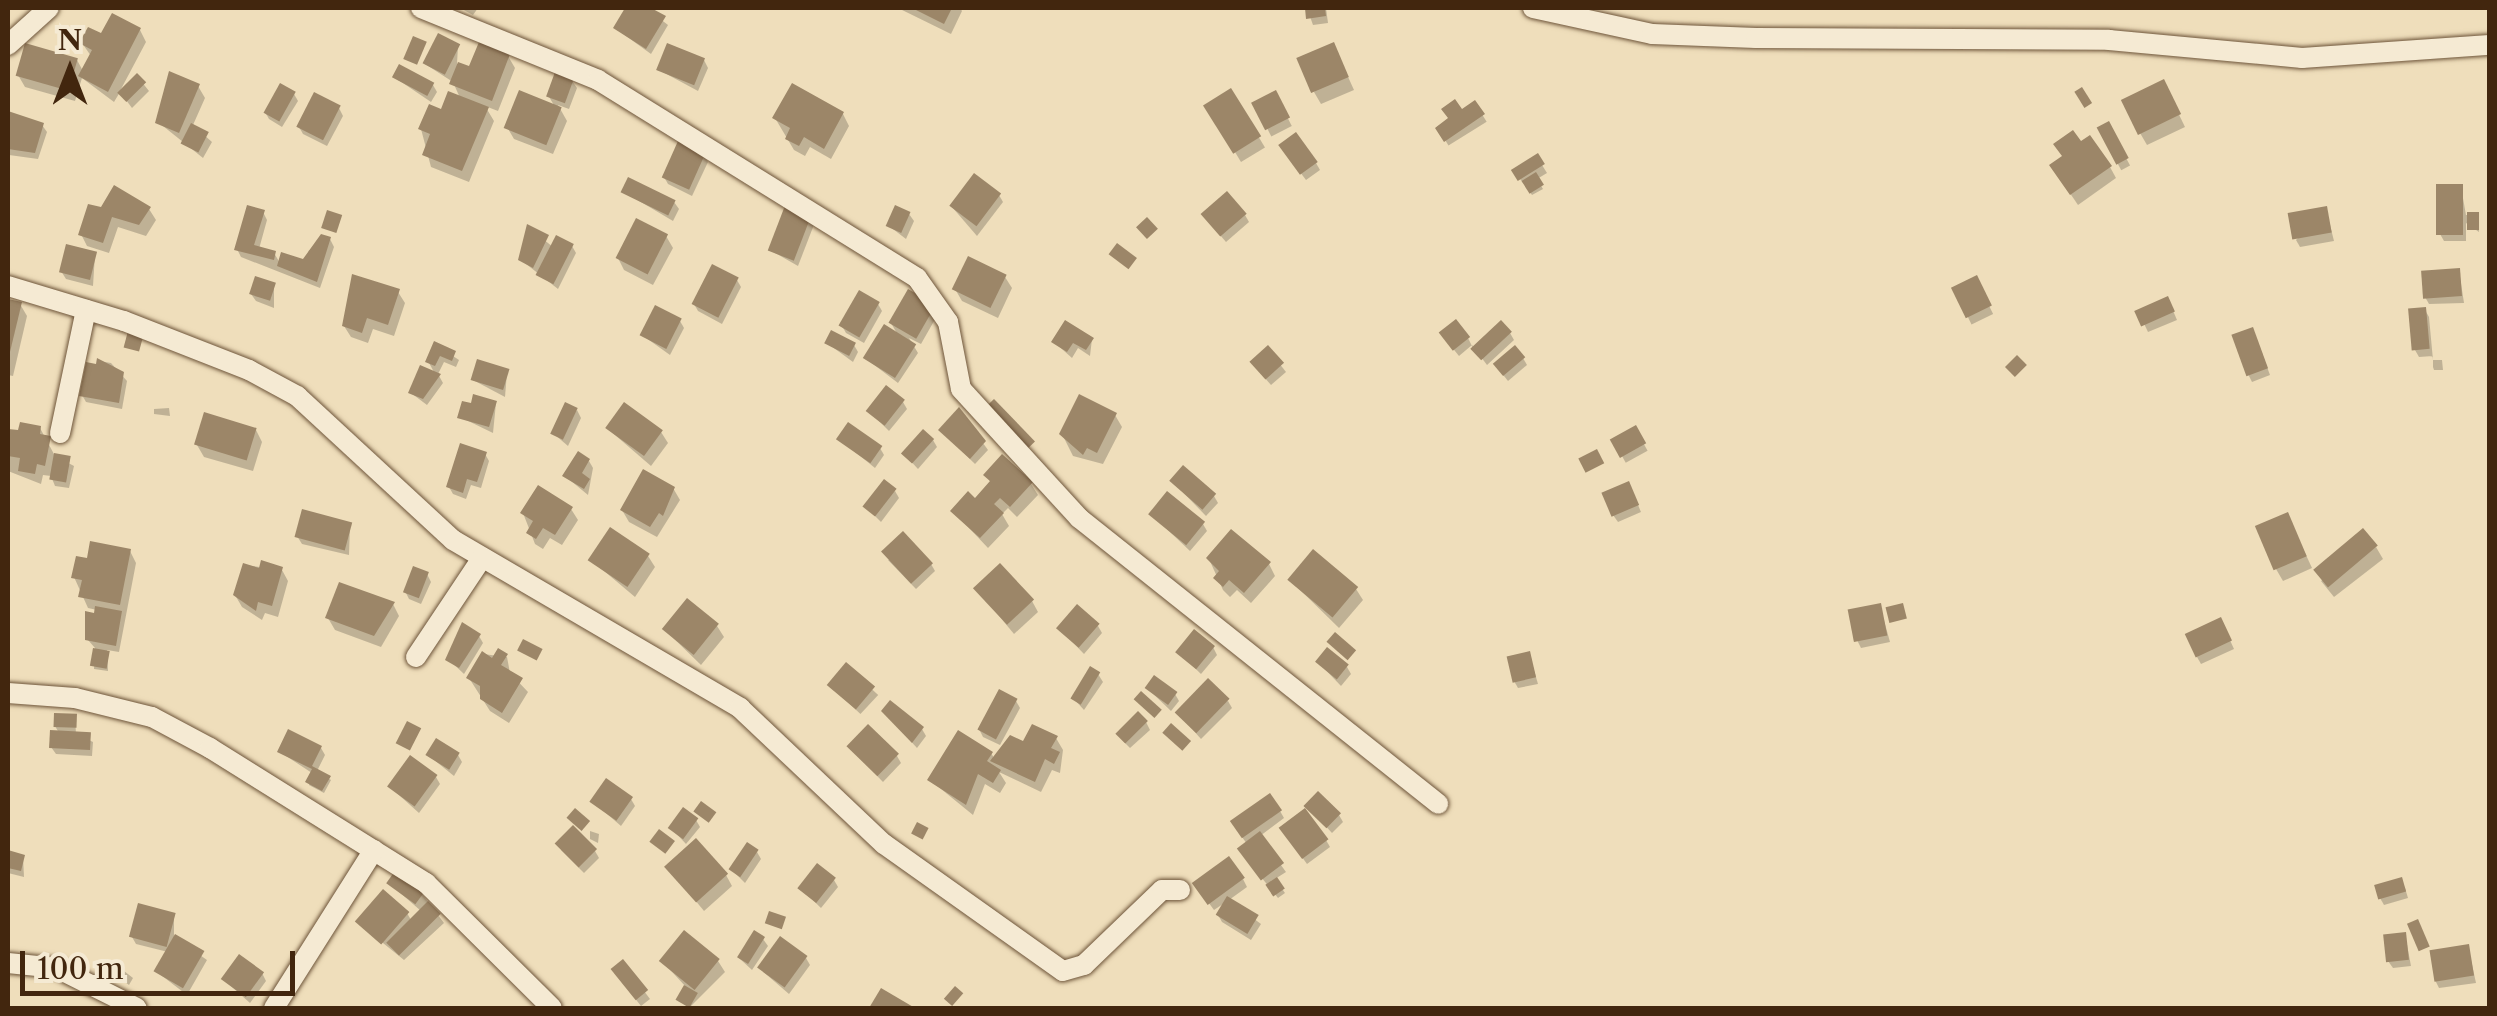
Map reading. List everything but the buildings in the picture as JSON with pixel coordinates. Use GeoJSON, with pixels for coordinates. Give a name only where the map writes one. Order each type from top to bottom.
{"type":"FeatureCollection","features":[{"type":"Feature","properties":{"kind":"street"},"geometry":{"type":"LineString","coordinates":[[8,45],[49,8]]}},
{"type":"Feature","properties":{"kind":"street"},"geometry":{"type":"LineString","coordinates":[[421,8],[598,80],[917,278],[948,322],[961,389],[1079,518],[1438,804]]}},
{"type":"Feature","properties":{"kind":"street"},"geometry":{"type":"LineString","coordinates":[[1532,8],[1652,34],[2109,40],[2302,58],[2490,45]]}},
{"type":"Feature","properties":{"kind":"street"},"geometry":{"type":"LineString","coordinates":[[8,286],[86,310],[249,370],[297,396],[398,495],[482,558],[740,708],[884,844],[1063,971],[1084,965],[1162,890],[1180,890]]}},
{"type":"Feature","properties":{"kind":"street"},"geometry":{"type":"LineString","coordinates":[[60,433],[86,310]]}},
{"type":"Feature","properties":{"kind":"street"},"geometry":{"type":"LineString","coordinates":[[416,656],[482,558]]}},
{"type":"Feature","properties":{"kind":"street"},"geometry":{"type":"LineString","coordinates":[[8,693],[76,698],[152,718],[426,883],[552,1008]]}},
{"type":"Feature","properties":{"kind":"street"},"geometry":{"type":"LineString","coordinates":[[274,1008],[374,850]]}},
{"type":"Feature","properties":{"kind":"street"},"geometry":{"type":"LineString","coordinates":[[8,963],[57,968],[137,1008]]}}]}
